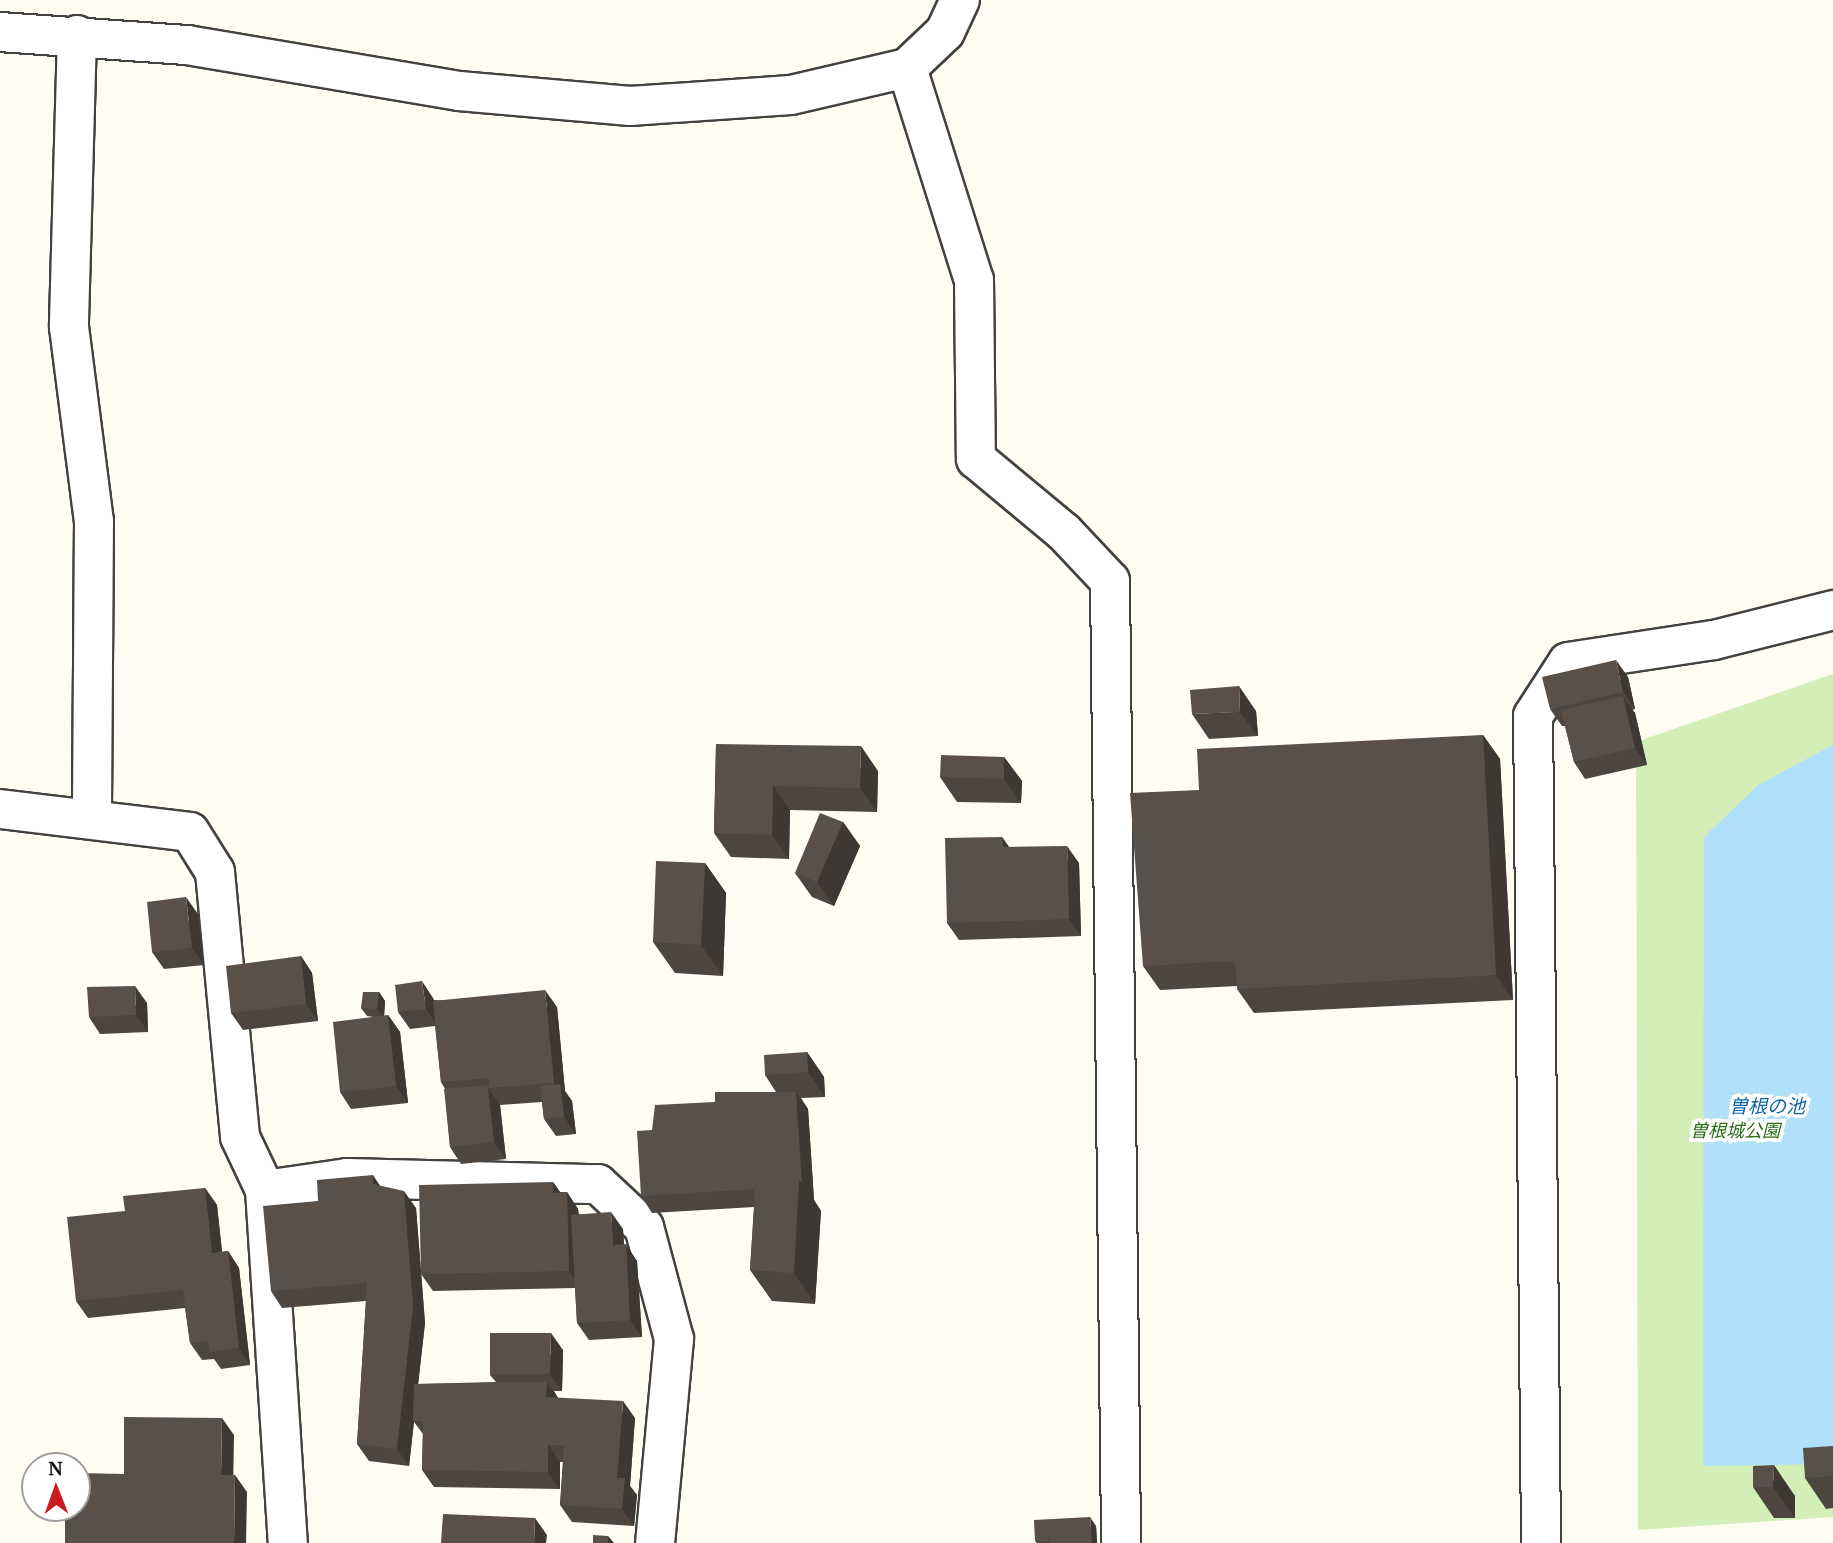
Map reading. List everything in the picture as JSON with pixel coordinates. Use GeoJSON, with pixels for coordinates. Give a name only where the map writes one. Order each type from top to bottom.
{"type":"FeatureCollection","features":[{"type":"Feature","properties":{"kind":"street"},"geometry":{"type":"LineString","coordinates":[[0,32],[76,35],[187,45],[459,91],[629,106],[792,95],[907,68],[945,32],[960,0]]}},
{"type":"Feature","properties":{"kind":"street"},"geometry":{"type":"LineString","coordinates":[[76,35],[69,327],[94,521],[92,818]]}},
{"type":"Feature","properties":{"kind":"street"},"geometry":{"type":"LineString","coordinates":[[907,68],[974,280],[976,459],[1064,532],[1110,581],[1121,1543]]}},
{"type":"Feature","properties":{"kind":"street"},"geometry":{"type":"LineString","coordinates":[[1541,1543],[1533,716],[1568,662],[1714,640],[1833,610]]}},
{"type":"Feature","properties":{"kind":"street"},"geometry":{"type":"LineString","coordinates":[[0,809],[92,818],[190,832],[215,872],[240,1137],[265,1190],[288,1543]]}},
{"type":"Feature","properties":{"kind":"street"},"geometry":{"type":"LineString","coordinates":[[265,1190],[347,1178],[598,1184],[644,1227],[674,1339],[656,1543]]}},
{"type":"Feature","properties":{"kind":"green space","name":"曽根城公園"},"geometry":{"type":"Polygon","coordinates":[[[1833,674],[1833,1517],[1638,1530],[1636,742],[1833,674]]]}},
{"type":"Feature","properties":{"kind":"water","name":"曽根の池"},"geometry":{"type":"Polygon","coordinates":[[[1833,745],[1833,1464],[1703,1466],[1704,837],[1758,785],[1833,745]]]}},
{"type":"Feature","properties":{"kind":"building"},"geometry":{"type":"Polygon","coordinates":[[[1616,660],[1623,692],[1550,709],[1542,677],[1616,660]]]}},
{"type":"Feature","properties":{"kind":"building"},"geometry":{"type":"Polygon","coordinates":[[[1239,686],[1240,712],[1192,714],[1190,690],[1239,686]]]}},
{"type":"Feature","properties":{"kind":"building"},"geometry":{"type":"Polygon","coordinates":[[[1623,696],[1635,748],[1574,762],[1561,710],[1623,696]]]}},
{"type":"Feature","properties":{"kind":"building"},"geometry":{"type":"Polygon","coordinates":[[[1483,735],[1496,975],[1237,989],[1235,961],[1143,966],[1130,793],[1199,790],[1197,749],[1483,735]]]}},
{"type":"Feature","properties":{"kind":"building"},"geometry":{"type":"Polygon","coordinates":[[[716,744],[861,746],[860,788],[773,786],[772,835],[714,833],[716,744]]]}},
{"type":"Feature","properties":{"kind":"building"},"geometry":{"type":"Polygon","coordinates":[[[941,755],[1004,757],[1004,779],[940,777],[941,755]]]}},
{"type":"Feature","properties":{"kind":"building"},"geometry":{"type":"Polygon","coordinates":[[[820,813],[843,822],[817,882],[795,873],[820,813]]]}},
{"type":"Feature","properties":{"kind":"building"},"geometry":{"type":"Polygon","coordinates":[[[1002,837],[1003,847],[1067,846],[1069,919],[947,923],[945,838],[1002,837]]]}},
{"type":"Feature","properties":{"kind":"building"},"geometry":{"type":"Polygon","coordinates":[[[656,861],[705,863],[701,945],[653,942],[656,861]]]}},
{"type":"Feature","properties":{"kind":"building"},"geometry":{"type":"Polygon","coordinates":[[[186,897],[192,948],[152,952],[147,902],[186,897]]]}},
{"type":"Feature","properties":{"kind":"building"},"geometry":{"type":"Polygon","coordinates":[[[301,956],[306,1004],[231,1013],[226,966],[301,956]]]}},
{"type":"Feature","properties":{"kind":"building"},"geometry":{"type":"Polygon","coordinates":[[[422,981],[426,1009],[398,1012],[395,985],[422,981]]]}},
{"type":"Feature","properties":{"kind":"building"},"geometry":{"type":"Polygon","coordinates":[[[135,986],[136,1015],[89,1017],[87,987],[135,986]]]}},
{"type":"Feature","properties":{"kind":"building"},"geometry":{"type":"Polygon","coordinates":[[[545,990],[554,1083],[488,1088],[494,1142],[450,1147],[444,1089],[489,1085],[489,1078],[441,1082],[433,1001],[545,990]]]}},
{"type":"Feature","properties":{"kind":"building"},"geometry":{"type":"Polygon","coordinates":[[[363,992],[379,992],[377,1009],[361,1008],[363,992]]]}},
{"type":"Feature","properties":{"kind":"building"},"geometry":{"type":"Polygon","coordinates":[[[388,1015],[396,1086],[340,1092],[333,1022],[388,1015]]]}},
{"type":"Feature","properties":{"kind":"building"},"geometry":{"type":"Polygon","coordinates":[[[807,1052],[808,1072],[765,1075],[764,1055],[807,1052]]]}},
{"type":"Feature","properties":{"kind":"building"},"geometry":{"type":"Polygon","coordinates":[[[560,1084],[564,1117],[544,1119],[540,1086],[560,1084]]]}},
{"type":"Feature","properties":{"kind":"building"},"geometry":{"type":"Polygon","coordinates":[[[715,1092],[796,1092],[802,1183],[799,1180],[756,1177],[755,1189],[641,1196],[637,1131],[652,1130],[655,1105],[715,1102],[715,1092]]]}},
{"type":"Feature","properties":{"kind":"building"},"geometry":{"type":"Polygon","coordinates":[[[373,1175],[373,1184],[404,1191],[413,1306],[397,1449],[357,1444],[367,1283],[271,1291],[263,1206],[318,1201],[317,1180],[373,1175]]]}},
{"type":"Feature","properties":{"kind":"building"},"geometry":{"type":"Polygon","coordinates":[[[756,1177],[799,1180],[794,1273],[750,1270],[756,1177]]]}},
{"type":"Feature","properties":{"kind":"building"},"geometry":{"type":"Polygon","coordinates":[[[553,1182],[553,1193],[567,1192],[569,1271],[421,1274],[419,1185],[553,1182]]]}},
{"type":"Feature","properties":{"kind":"building"},"geometry":{"type":"Polygon","coordinates":[[[205,1188],[212,1253],[228,1251],[239,1348],[209,1352],[208,1341],[190,1343],[183,1290],[76,1301],[67,1217],[125,1211],[123,1196],[205,1188]]]}},
{"type":"Feature","properties":{"kind":"building"},"geometry":{"type":"Polygon","coordinates":[[[611,1212],[613,1245],[626,1244],[630,1320],[577,1323],[571,1215],[611,1212]]]}},
{"type":"Feature","properties":{"kind":"building"},"geometry":{"type":"Polygon","coordinates":[[[490,1333],[551,1333],[550,1374],[490,1375],[490,1333]]]}},
{"type":"Feature","properties":{"kind":"building"},"geometry":{"type":"Polygon","coordinates":[[[547,1382],[546,1397],[623,1401],[617,1478],[625,1478],[622,1509],[560,1505],[564,1445],[548,1445],[548,1472],[422,1470],[423,1421],[413,1421],[414,1384],[547,1382]]]}},
{"type":"Feature","properties":{"kind":"building"},"geometry":{"type":"Polygon","coordinates":[[[124,1417],[222,1418],[221,1475],[235,1475],[234,1543],[65,1543],[65,1522],[91,1522],[91,1473],[124,1474],[124,1417]]]}},
{"type":"Feature","properties":{"kind":"building"},"geometry":{"type":"Polygon","coordinates":[[[1833,1446],[1833,1476],[1805,1478],[1803,1448],[1833,1446]]]}},
{"type":"Feature","properties":{"kind":"building"},"geometry":{"type":"Polygon","coordinates":[[[1774,1465],[1773,1487],[1753,1487],[1753,1466],[1774,1465]]]}},
{"type":"Feature","properties":{"kind":"building"},"geometry":{"type":"Polygon","coordinates":[[[443,1514],[535,1518],[534,1543],[441,1543],[443,1514]]]}},
{"type":"Feature","properties":{"kind":"building"},"geometry":{"type":"Polygon","coordinates":[[[1090,1517],[1092,1543],[1035,1541],[1034,1520],[1090,1517]]]}},
{"type":"Feature","properties":{"kind":"building"},"geometry":{"type":"Polygon","coordinates":[[[593,1535],[608,1536],[608,1543],[593,1543],[593,1535]]]}}]}
